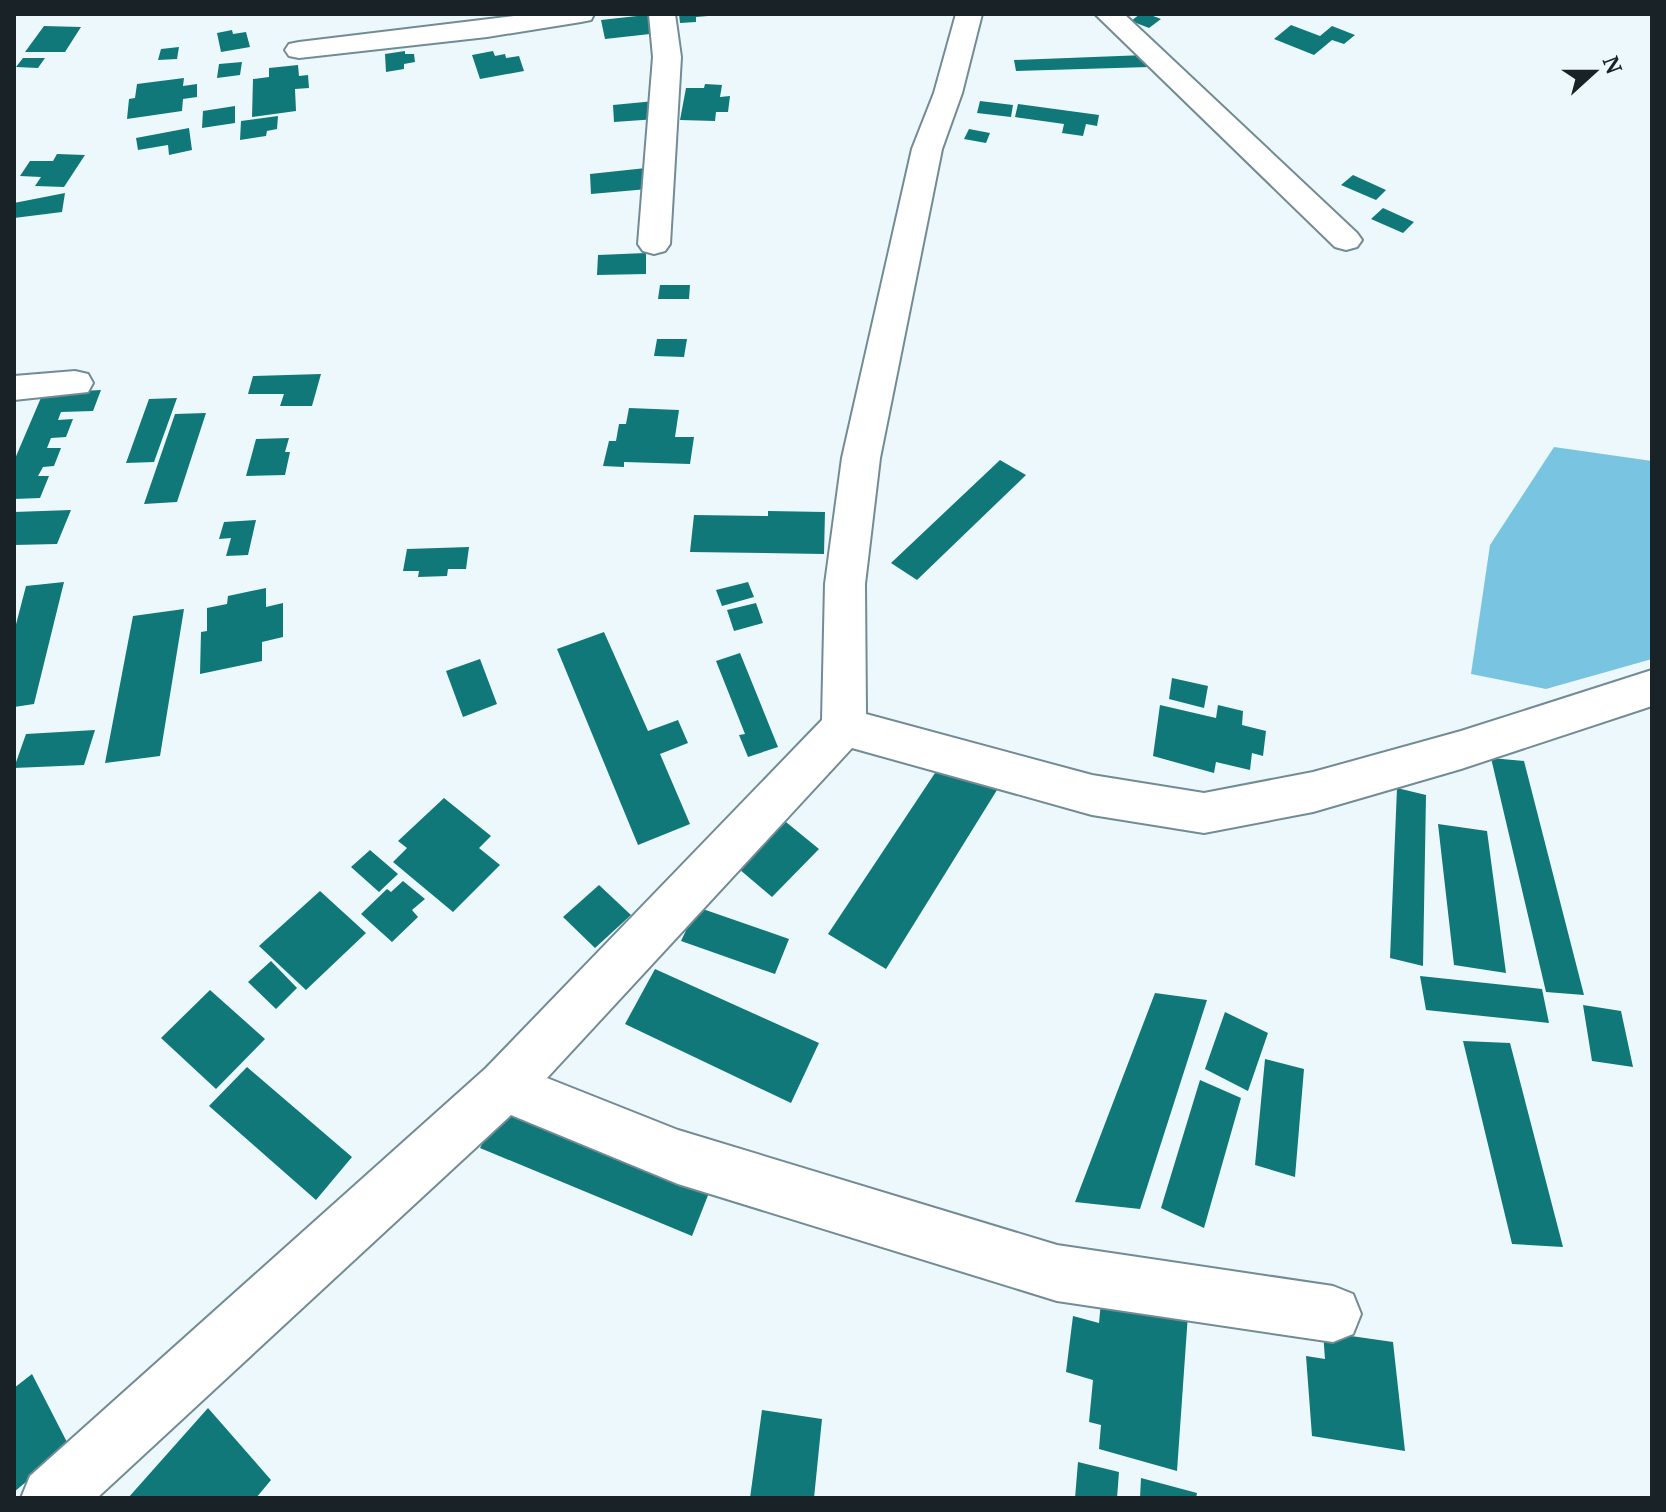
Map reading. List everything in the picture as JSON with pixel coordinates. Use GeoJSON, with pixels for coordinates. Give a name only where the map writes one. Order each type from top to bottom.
{"type":"FeatureCollection","features":[{"type":"Feature","properties":{"kind":"street"},"geometry":{"type":"LineString","coordinates":[[299,50],[487,29],[581,14]]}},
{"type":"Feature","properties":{"kind":"street"},"geometry":{"type":"LineString","coordinates":[[654,244],[667,57],[662,14]]}},
{"type":"Feature","properties":{"kind":"street"},"geometry":{"type":"LineString","coordinates":[[52,1498],[504,1086],[844,727],[845,584],[861,458],[927,149],[948,93],[969,14]]}},
{"type":"Feature","properties":{"kind":"street"},"geometry":{"type":"LineString","coordinates":[[1108,14],[1346,240]]}},
{"type":"Feature","properties":{"kind":"street"},"geometry":{"type":"LineString","coordinates":[[14,388],[75,383]]}},
{"type":"Feature","properties":{"kind":"street"},"geometry":{"type":"LineString","coordinates":[[844,727],[1092,795],[1204,813],[1313,792],[1461,750],[1652,688]]}},
{"type":"Feature","properties":{"kind":"street"},"geometry":{"type":"LineString","coordinates":[[504,1086],[678,1157],[1057,1273],[1333,1314]]}},
{"type":"Feature","properties":{"kind":"shaded area"},"geometry":{"type":"Polygon","coordinates":[[[1554,447],[1652,461],[1652,659],[1546,689],[1471,674],[1490,545],[1554,447]]]}},
{"type":"Feature","properties":{"kind":"building"},"geometry":{"type":"Polygon","coordinates":[[[655,14],[659,33],[605,39],[601,20],[655,14]]]}},
{"type":"Feature","properties":{"kind":"building"},"geometry":{"type":"Polygon","coordinates":[[[679,14],[708,16],[696,17],[696,22],[680,23],[679,14]]]}},
{"type":"Feature","properties":{"kind":"building"},"geometry":{"type":"Polygon","coordinates":[[[1140,14],[1161,19],[1149,28],[1131,21],[1140,14]]]}},
{"type":"Feature","properties":{"kind":"building"},"geometry":{"type":"Polygon","coordinates":[[[1291,25],[1320,36],[1332,26],[1355,35],[1344,44],[1332,40],[1314,55],[1274,39],[1291,25]]]}},
{"type":"Feature","properties":{"kind":"building"},"geometry":{"type":"Polygon","coordinates":[[[44,26],[81,27],[65,52],[25,52],[44,26]]]}},
{"type":"Feature","properties":{"kind":"building"},"geometry":{"type":"Polygon","coordinates":[[[232,30],[233,34],[246,32],[250,47],[221,52],[217,33],[232,30]]]}},
{"type":"Feature","properties":{"kind":"building"},"geometry":{"type":"Polygon","coordinates":[[[179,47],[177,59],[158,60],[161,49],[179,47]]]}},
{"type":"Feature","properties":{"kind":"building"},"geometry":{"type":"Polygon","coordinates":[[[405,51],[405,54],[414,54],[415,62],[404,64],[404,69],[386,72],[385,54],[405,51]]]}},
{"type":"Feature","properties":{"kind":"building"},"geometry":{"type":"Polygon","coordinates":[[[493,51],[495,56],[519,56],[524,71],[480,79],[472,55],[493,51]]]}},
{"type":"Feature","properties":{"kind":"building"},"geometry":{"type":"Polygon","coordinates":[[[1145,55],[1149,67],[1016,71],[1014,60],[1145,55]]]}},
{"type":"Feature","properties":{"kind":"building"},"geometry":{"type":"Polygon","coordinates":[[[23,58],[45,58],[38,68],[16,67],[23,58]]]}},
{"type":"Feature","properties":{"kind":"building"},"geometry":{"type":"Polygon","coordinates":[[[242,62],[240,75],[217,78],[219,64],[242,62]]]}},
{"type":"Feature","properties":{"kind":"building"},"geometry":{"type":"Polygon","coordinates":[[[298,65],[299,76],[308,75],[309,88],[295,89],[296,111],[252,117],[253,79],[269,77],[269,68],[298,65]]]}},
{"type":"Feature","properties":{"kind":"building"},"geometry":{"type":"Polygon","coordinates":[[[184,78],[183,86],[197,84],[197,97],[183,99],[182,111],[127,119],[129,99],[135,98],[137,84],[184,78]]]}},
{"type":"Feature","properties":{"kind":"building"},"geometry":{"type":"Polygon","coordinates":[[[705,84],[722,85],[720,97],[730,96],[728,112],[716,112],[715,121],[680,120],[686,88],[704,88],[705,84]]]}},
{"type":"Feature","properties":{"kind":"building"},"geometry":{"type":"Polygon","coordinates":[[[655,101],[657,119],[614,122],[613,105],[655,101]]]}},
{"type":"Feature","properties":{"kind":"building"},"geometry":{"type":"Polygon","coordinates":[[[980,101],[1013,105],[1011,117],[977,113],[980,101]]]}},
{"type":"Feature","properties":{"kind":"building"},"geometry":{"type":"Polygon","coordinates":[[[1018,104],[1099,115],[1097,126],[1086,124],[1083,136],[1062,133],[1064,124],[1015,117],[1018,104]]]}},
{"type":"Feature","properties":{"kind":"building"},"geometry":{"type":"Polygon","coordinates":[[[235,106],[235,123],[202,128],[203,111],[235,106]]]}},
{"type":"Feature","properties":{"kind":"building"},"geometry":{"type":"Polygon","coordinates":[[[278,116],[277,129],[267,131],[266,136],[240,140],[241,121],[278,116]]]}},
{"type":"Feature","properties":{"kind":"building"},"geometry":{"type":"Polygon","coordinates":[[[189,128],[192,150],[169,155],[168,145],[138,150],[136,138],[189,128]]]}},
{"type":"Feature","properties":{"kind":"building"},"geometry":{"type":"Polygon","coordinates":[[[969,129],[990,133],[986,143],[964,139],[969,129]]]}},
{"type":"Feature","properties":{"kind":"building"},"geometry":{"type":"Polygon","coordinates":[[[57,154],[85,155],[64,187],[35,186],[41,177],[20,176],[30,161],[53,161],[57,154]]]}},
{"type":"Feature","properties":{"kind":"building"},"geometry":{"type":"Polygon","coordinates":[[[646,168],[648,189],[591,194],[590,174],[646,168]]]}},
{"type":"Feature","properties":{"kind":"building"},"geometry":{"type":"Polygon","coordinates":[[[1353,175],[1386,190],[1376,200],[1341,185],[1353,175]]]}},
{"type":"Feature","properties":{"kind":"building"},"geometry":{"type":"Polygon","coordinates":[[[65,193],[62,212],[14,218],[14,203],[65,193]]]}},
{"type":"Feature","properties":{"kind":"building"},"geometry":{"type":"Polygon","coordinates":[[[1383,208],[1414,222],[1403,233],[1371,219],[1383,208]]]}},
{"type":"Feature","properties":{"kind":"building"},"geometry":{"type":"Polygon","coordinates":[[[646,253],[646,274],[597,275],[598,255],[646,253]]]}},
{"type":"Feature","properties":{"kind":"building"},"geometry":{"type":"Polygon","coordinates":[[[660,285],[690,285],[689,299],[658,299],[660,285]]]}},
{"type":"Feature","properties":{"kind":"building"},"geometry":{"type":"Polygon","coordinates":[[[657,339],[687,339],[684,357],[654,356],[657,339]]]}},
{"type":"Feature","properties":{"kind":"building"},"geometry":{"type":"Polygon","coordinates":[[[321,374],[312,406],[280,406],[284,394],[248,394],[253,376],[321,374]]]}},
{"type":"Feature","properties":{"kind":"building"},"geometry":{"type":"Polygon","coordinates":[[[101,390],[93,411],[61,412],[58,420],[73,419],[66,437],[51,438],[47,448],[61,448],[54,466],[43,467],[38,476],[49,476],[40,498],[14,499],[14,461],[43,393],[101,390]]]}},
{"type":"Feature","properties":{"kind":"building"},"geometry":{"type":"Polygon","coordinates":[[[177,398],[154,462],[126,463],[149,399],[177,398]]]}},
{"type":"Feature","properties":{"kind":"building"},"geometry":{"type":"Polygon","coordinates":[[[629,408],[679,410],[675,437],[694,437],[690,464],[624,462],[624,467],[603,466],[609,441],[616,441],[619,424],[626,424],[629,408]]]}},
{"type":"Feature","properties":{"kind":"building"},"geometry":{"type":"Polygon","coordinates":[[[206,413],[177,502],[144,504],[175,414],[206,413]]]}},
{"type":"Feature","properties":{"kind":"building"},"geometry":{"type":"Polygon","coordinates":[[[289,438],[285,452],[290,452],[285,475],[246,476],[256,439],[289,438]]]}},
{"type":"Feature","properties":{"kind":"building"},"geometry":{"type":"Polygon","coordinates":[[[1000,460],[1026,475],[917,580],[891,563],[1000,460]]]}},
{"type":"Feature","properties":{"kind":"building"},"geometry":{"type":"Polygon","coordinates":[[[71,510],[57,544],[14,545],[14,512],[71,510]]]}},
{"type":"Feature","properties":{"kind":"building"},"geometry":{"type":"Polygon","coordinates":[[[768,511],[825,512],[824,554],[690,552],[694,515],[768,516],[768,511]]]}},
{"type":"Feature","properties":{"kind":"building"},"geometry":{"type":"Polygon","coordinates":[[[256,520],[248,555],[226,556],[231,538],[219,539],[224,522],[256,520]]]}},
{"type":"Feature","properties":{"kind":"building"},"geometry":{"type":"Polygon","coordinates":[[[469,547],[466,569],[448,569],[447,576],[418,577],[419,571],[403,571],[407,549],[469,547]]]}},
{"type":"Feature","properties":{"kind":"building"},"geometry":{"type":"Polygon","coordinates":[[[64,582],[34,704],[14,707],[14,632],[26,586],[64,582]]]}},
{"type":"Feature","properties":{"kind":"building"},"geometry":{"type":"Polygon","coordinates":[[[748,582],[754,597],[722,606],[716,590],[748,582]]]}},
{"type":"Feature","properties":{"kind":"building"},"geometry":{"type":"Polygon","coordinates":[[[266,588],[266,607],[283,603],[283,637],[262,642],[262,661],[200,674],[201,632],[207,631],[207,608],[227,604],[228,596],[266,588]]]}},
{"type":"Feature","properties":{"kind":"building"},"geometry":{"type":"Polygon","coordinates":[[[756,603],[763,623],[734,631],[727,610],[756,603]]]}},
{"type":"Feature","properties":{"kind":"building"},"geometry":{"type":"Polygon","coordinates":[[[184,609],[160,756],[105,763],[133,616],[184,609]]]}},
{"type":"Feature","properties":{"kind":"building"},"geometry":{"type":"Polygon","coordinates":[[[604,632],[648,731],[678,720],[688,743],[660,754],[690,824],[638,845],[557,649],[604,632]]]}},
{"type":"Feature","properties":{"kind":"building"},"geometry":{"type":"Polygon","coordinates":[[[740,653],[778,747],[748,757],[739,735],[745,734],[716,661],[740,653]]]}},
{"type":"Feature","properties":{"kind":"building"},"geometry":{"type":"Polygon","coordinates":[[[480,659],[497,704],[463,717],[446,671],[480,659]]]}},
{"type":"Feature","properties":{"kind":"building"},"geometry":{"type":"Polygon","coordinates":[[[1172,678],[1208,686],[1204,708],[1169,699],[1172,678]]]}},
{"type":"Feature","properties":{"kind":"building"},"geometry":{"type":"Polygon","coordinates":[[[1160,705],[1216,718],[1218,705],[1243,711],[1242,725],[1266,731],[1263,756],[1252,753],[1250,770],[1216,762],[1214,773],[1153,756],[1160,705]]]}},
{"type":"Feature","properties":{"kind":"building"},"geometry":{"type":"Polygon","coordinates":[[[95,730],[84,765],[14,768],[26,734],[95,730]]]}},
{"type":"Feature","properties":{"kind":"building"},"geometry":{"type":"Polygon","coordinates":[[[1491,758],[1524,761],[1584,995],[1546,992],[1491,758]]]}},
{"type":"Feature","properties":{"kind":"building"},"geometry":{"type":"Polygon","coordinates":[[[943,761],[997,790],[886,969],[828,934],[943,761]]]}},
{"type":"Feature","properties":{"kind":"building"},"geometry":{"type":"Polygon","coordinates":[[[1397,788],[1426,795],[1423,966],[1390,958],[1397,788]]]}},
{"type":"Feature","properties":{"kind":"building"},"geometry":{"type":"Polygon","coordinates":[[[444,798],[491,836],[479,848],[500,865],[453,912],[393,862],[407,848],[398,841],[444,798]]]}},
{"type":"Feature","properties":{"kind":"building"},"geometry":{"type":"Polygon","coordinates":[[[786,822],[819,849],[772,897],[739,869],[786,822]]]}},
{"type":"Feature","properties":{"kind":"building"},"geometry":{"type":"Polygon","coordinates":[[[1438,824],[1487,831],[1506,973],[1454,965],[1438,824]]]}},
{"type":"Feature","properties":{"kind":"building"},"geometry":{"type":"Polygon","coordinates":[[[370,850],[398,874],[379,892],[351,867],[370,850]]]}},
{"type":"Feature","properties":{"kind":"building"},"geometry":{"type":"Polygon","coordinates":[[[403,881],[425,899],[412,910],[418,917],[392,942],[361,914],[387,889],[391,892],[403,881]]]}},
{"type":"Feature","properties":{"kind":"building"},"geometry":{"type":"Polygon","coordinates":[[[599,885],[631,915],[595,948],[563,917],[599,885]]]}},
{"type":"Feature","properties":{"kind":"building"},"geometry":{"type":"Polygon","coordinates":[[[320,891],[366,933],[306,990],[259,946],[320,891]]]}},
{"type":"Feature","properties":{"kind":"building"},"geometry":{"type":"Polygon","coordinates":[[[697,907],[789,939],[775,974],[681,941],[697,907]]]}},
{"type":"Feature","properties":{"kind":"building"},"geometry":{"type":"Polygon","coordinates":[[[271,961],[297,988],[276,1009],[248,982],[271,961]]]}},
{"type":"Feature","properties":{"kind":"building"},"geometry":{"type":"Polygon","coordinates":[[[655,969],[819,1043],[791,1103],[625,1024],[655,969]]]}},
{"type":"Feature","properties":{"kind":"building"},"geometry":{"type":"Polygon","coordinates":[[[1420,976],[1542,989],[1549,1023],[1426,1010],[1420,976]]]}},
{"type":"Feature","properties":{"kind":"building"},"geometry":{"type":"Polygon","coordinates":[[[210,990],[265,1039],[216,1089],[161,1038],[210,990]]]}},
{"type":"Feature","properties":{"kind":"building"},"geometry":{"type":"Polygon","coordinates":[[[1155,993],[1207,1000],[1140,1209],[1075,1202],[1155,993]]]}},
{"type":"Feature","properties":{"kind":"building"},"geometry":{"type":"Polygon","coordinates":[[[1583,1005],[1621,1011],[1633,1067],[1592,1061],[1583,1005]]]}},
{"type":"Feature","properties":{"kind":"building"},"geometry":{"type":"Polygon","coordinates":[[[1225,1012],[1268,1033],[1248,1091],[1205,1069],[1225,1012]]]}},
{"type":"Feature","properties":{"kind":"building"},"geometry":{"type":"Polygon","coordinates":[[[1463,1041],[1510,1043],[1563,1247],[1512,1244],[1463,1041]]]}},
{"type":"Feature","properties":{"kind":"building"},"geometry":{"type":"Polygon","coordinates":[[[1265,1059],[1304,1069],[1295,1177],[1255,1165],[1265,1059]]]}},
{"type":"Feature","properties":{"kind":"building"},"geometry":{"type":"Polygon","coordinates":[[[247,1067],[352,1157],[316,1200],[209,1106],[247,1067]]]}},
{"type":"Feature","properties":{"kind":"building"},"geometry":{"type":"Polygon","coordinates":[[[1200,1080],[1241,1098],[1204,1228],[1161,1208],[1200,1080]]]}},
{"type":"Feature","properties":{"kind":"building"},"geometry":{"type":"Polygon","coordinates":[[[506,1097],[714,1180],[692,1236],[480,1148],[506,1097]]]}},
{"type":"Feature","properties":{"kind":"building"},"geometry":{"type":"Polygon","coordinates":[[[1102,1291],[1188,1314],[1177,1471],[1099,1449],[1101,1425],[1089,1422],[1093,1380],[1066,1372],[1073,1316],[1099,1323],[1102,1291]]]}},
{"type":"Feature","properties":{"kind":"building"},"geometry":{"type":"Polygon","coordinates":[[[1323,1332],[1393,1342],[1405,1451],[1312,1436],[1306,1356],[1325,1359],[1323,1332]]]}},
{"type":"Feature","properties":{"kind":"building"},"geometry":{"type":"Polygon","coordinates":[[[32,1374],[69,1446],[14,1492],[14,1388],[32,1374]]]}},
{"type":"Feature","properties":{"kind":"building"},"geometry":{"type":"Polygon","coordinates":[[[208,1408],[271,1480],[256,1498],[128,1498],[208,1408]]]}},
{"type":"Feature","properties":{"kind":"building"},"geometry":{"type":"Polygon","coordinates":[[[762,1410],[822,1419],[814,1498],[750,1498],[762,1410]]]}},
{"type":"Feature","properties":{"kind":"building"},"geometry":{"type":"Polygon","coordinates":[[[1078,1462],[1119,1472],[1117,1498],[1075,1498],[1078,1462]]]}},
{"type":"Feature","properties":{"kind":"building"},"geometry":{"type":"Polygon","coordinates":[[[1141,1478],[1197,1493],[1196,1498],[1140,1498],[1141,1478]]]}}]}
